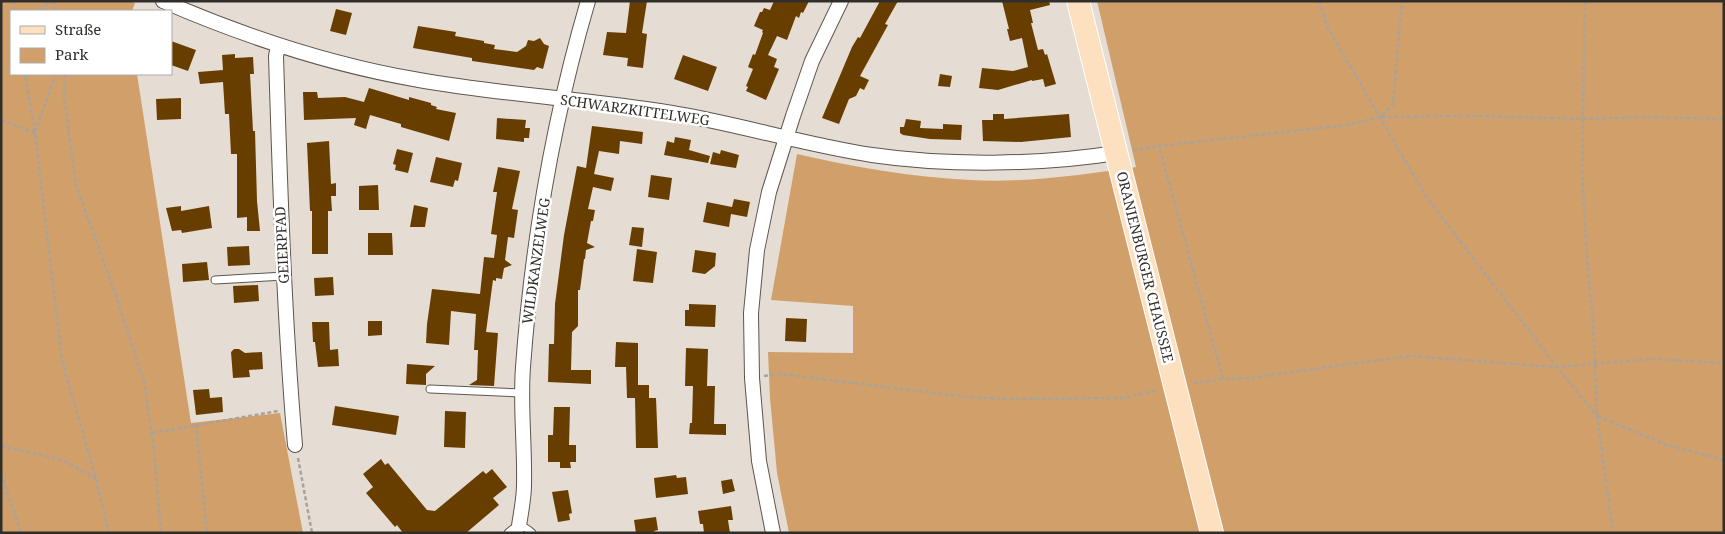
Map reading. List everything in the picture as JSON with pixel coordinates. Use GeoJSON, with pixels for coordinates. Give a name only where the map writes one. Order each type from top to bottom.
{"type":"FeatureCollection","features":[{"type":"Feature","properties":{"kind":"main road","name":"ORANIENBURGER CHAUSSEE"},"geometry":{"type":"LineString","coordinates":[[1078,1],[1212,533]]}},
{"type":"Feature","properties":{"kind":"street","name":"SCHWARZKITTELWEG"},"geometry":{"type":"LineString","coordinates":[[163,1],[216,24],[278,46],[347,65],[417,80],[675,113],[872,155],[937,162],[1005,162],[1089,157],[1116,153]]}},
{"type":"Feature","properties":{"kind":"street","name":"WILDKANZELWEG"},"geometry":{"type":"LineString","coordinates":[[514,529],[524,486],[523,362],[535,259],[546,187],[563,99],[588,1]]}},
{"type":"Feature","properties":{"kind":"street"},"geometry":{"type":"LineString","coordinates":[[773,533],[759,461],[752,378],[751,312],[757,250],[769,192],[786,137],[812,62],[841,1]]}},
{"type":"Feature","properties":{"kind":"street","name":"GEIERPFAD"},"geometry":{"type":"LineString","coordinates":[[278,46],[276,56],[284,276],[295,445]]}},
{"type":"Feature","properties":{"kind":"lane"},"geometry":{"type":"LineString","coordinates":[[215,280],[284,276]]}},
{"type":"Feature","properties":{"kind":"lane"},"geometry":{"type":"LineString","coordinates":[[430,389],[522,393]]}},
{"type":"Feature","properties":{"kind":"lane"},"geometry":{"type":"LineString","coordinates":[[514,529],[526,527],[532,533]]}},
{"type":"Feature","properties":{"kind":"path"},"geometry":{"type":"LineString","coordinates":[[41,10],[51,1]]}},
{"type":"Feature","properties":{"kind":"path"},"geometry":{"type":"LineString","coordinates":[[1319,1],[1328,28],[1427,198],[1596,416],[1664,444],[1724,460]]}},
{"type":"Feature","properties":{"kind":"path"},"geometry":{"type":"LineString","coordinates":[[1381,117],[1393,104],[1402,1]]}},
{"type":"Feature","properties":{"kind":"path"},"geometry":{"type":"LineString","coordinates":[[1585,1],[1582,171],[1593,322],[1596,416],[1613,533]]}},
{"type":"Feature","properties":{"kind":"path"},"geometry":{"type":"LineString","coordinates":[[25,75],[35,133],[62,361],[96,478],[109,533]]}},
{"type":"Feature","properties":{"kind":"path"},"geometry":{"type":"LineString","coordinates":[[35,133],[56,75]]}},
{"type":"Feature","properties":{"kind":"path"},"geometry":{"type":"LineString","coordinates":[[65,75],[64,97],[76,185],[115,293],[144,382],[152,433],[161,533]]}},
{"type":"Feature","properties":{"kind":"path"},"geometry":{"type":"LineString","coordinates":[[1116,153],[1158,146],[1347,125],[1381,117],[1480,116],[1583,119],[1641,117],[1724,119]]}},
{"type":"Feature","properties":{"kind":"path"},"geometry":{"type":"LineString","coordinates":[[1,120],[35,133]]}},
{"type":"Feature","properties":{"kind":"path"},"geometry":{"type":"LineString","coordinates":[[1158,146],[1223,379]]}},
{"type":"Feature","properties":{"kind":"path"},"geometry":{"type":"LineString","coordinates":[[752,378],[781,374],[967,397],[1013,399],[1122,398],[1174,386],[1409,356],[1557,367],[1652,359],[1724,363]]}},
{"type":"Feature","properties":{"kind":"path"},"geometry":{"type":"LineString","coordinates":[[152,433],[292,409]]}},
{"type":"Feature","properties":{"kind":"path"},"geometry":{"type":"LineString","coordinates":[[196,424],[207,533]]}},
{"type":"Feature","properties":{"kind":"path"},"geometry":{"type":"LineString","coordinates":[[295,445],[312,533]]}},
{"type":"Feature","properties":{"kind":"path"},"geometry":{"type":"LineString","coordinates":[[1,446],[63,460],[96,478]]}},
{"type":"Feature","properties":{"kind":"path"},"geometry":{"type":"LineString","coordinates":[[1,473],[21,533]]}},
{"type":"Feature","properties":{"kind":"green space"},"geometry":{"type":"Polygon","coordinates":[[[1,1],[130,1],[135,3],[132,10],[10,10],[10,75],[137,75],[191,423],[280,413],[303,533],[1,533],[1,1]]]}},
{"type":"Feature","properties":{"kind":"green space"},"geometry":{"type":"Polygon","coordinates":[[[1097,1],[1724,1],[1724,533],[789,533],[777,473],[768,352],[853,353],[853,306],[771,300],[797,154],[883,171],[991,181],[1033,179],[1136,167],[1097,1]]]}},
{"type":"Feature","properties":{"kind":"building"},"geometry":{"type":"Polygon","coordinates":[[[630,1],[647,1],[642,33],[647,34],[643,68],[627,66],[628,58],[603,55],[607,32],[626,33],[630,1]]]}},
{"type":"Feature","properties":{"kind":"building"},"geometry":{"type":"Polygon","coordinates":[[[774,1],[809,1],[799,18],[796,16],[787,40],[777,36],[768,55],[777,59],[774,67],[779,69],[766,100],[746,91],[748,87],[746,86],[753,69],[748,67],[753,54],[755,55],[763,33],[763,30],[754,26],[760,12],[764,8],[770,10],[774,1]]]}},
{"type":"Feature","properties":{"kind":"building"},"geometry":{"type":"Polygon","coordinates":[[[880,1],[898,1],[885,24],[888,25],[860,76],[869,80],[864,90],[860,88],[856,96],[849,99],[839,124],[822,118],[852,47],[858,37],[860,38],[880,1]]]}},
{"type":"Feature","properties":{"kind":"building"},"geometry":{"type":"Polygon","coordinates":[[[1002,1],[1049,1],[1050,5],[1030,10],[1033,23],[1031,23],[1038,50],[1043,49],[1045,55],[1047,54],[1056,84],[1045,87],[1043,79],[1032,80],[998,90],[979,88],[982,68],[1013,71],[1028,67],[1022,38],[1010,41],[1002,1]]]}},
{"type":"Feature","properties":{"kind":"building"},"geometry":{"type":"Polygon","coordinates":[[[336,9],[352,13],[346,35],[330,31],[336,9]]]}},
{"type":"Feature","properties":{"kind":"building"},"geometry":{"type":"Polygon","coordinates":[[[418,26],[456,32],[455,36],[495,45],[494,49],[517,52],[526,46],[528,40],[534,41],[540,38],[544,44],[549,46],[543,69],[537,67],[534,70],[472,61],[472,58],[413,48],[418,26]]]}},
{"type":"Feature","properties":{"kind":"building"},"geometry":{"type":"Polygon","coordinates":[[[172,41],[196,50],[188,71],[172,65],[172,41]]]}},
{"type":"Feature","properties":{"kind":"building"},"geometry":{"type":"Polygon","coordinates":[[[235,54],[235,58],[253,57],[254,74],[250,74],[260,231],[247,231],[247,217],[237,218],[237,154],[231,154],[229,114],[225,114],[223,82],[200,84],[198,72],[223,70],[222,55],[235,54]]]}},
{"type":"Feature","properties":{"kind":"building"},"geometry":{"type":"Polygon","coordinates":[[[683,55],[717,67],[708,91],[674,79],[683,55]]]}},
{"type":"Feature","properties":{"kind":"building"},"geometry":{"type":"Polygon","coordinates":[[[940,74],[952,76],[950,87],[938,86],[940,74]]]}},
{"type":"Feature","properties":{"kind":"building"},"geometry":{"type":"Polygon","coordinates":[[[369,88],[409,100],[409,97],[431,103],[431,105],[437,107],[436,109],[456,113],[449,141],[401,127],[401,124],[370,115],[366,129],[354,125],[356,118],[304,120],[303,92],[317,92],[318,98],[345,97],[364,102],[369,88]]]}},
{"type":"Feature","properties":{"kind":"building"},"geometry":{"type":"Polygon","coordinates":[[[181,98],[181,119],[157,120],[156,99],[181,98]]]}},
{"type":"Feature","properties":{"kind":"building"},"geometry":{"type":"Polygon","coordinates":[[[993,114],[1004,114],[1004,119],[1069,114],[1071,137],[1021,142],[983,141],[982,120],[993,120],[993,114]]]}},
{"type":"Feature","properties":{"kind":"building"},"geometry":{"type":"Polygon","coordinates":[[[497,118],[526,120],[525,128],[530,128],[529,138],[524,138],[524,142],[496,139],[497,118]]]}},
{"type":"Feature","properties":{"kind":"building"},"geometry":{"type":"Polygon","coordinates":[[[906,119],[921,121],[920,128],[943,129],[943,124],[962,125],[961,140],[930,139],[903,135],[900,133],[900,127],[904,127],[906,119]]]}},
{"type":"Feature","properties":{"kind":"building"},"geometry":{"type":"Polygon","coordinates":[[[592,126],[643,132],[642,144],[620,141],[619,154],[599,151],[594,174],[614,178],[611,191],[593,187],[588,209],[595,210],[587,243],[595,247],[586,250],[584,259],[580,290],[578,290],[578,326],[572,332],[571,370],[591,370],[591,384],[548,382],[549,344],[554,344],[555,304],[564,235],[577,166],[586,168],[592,126]]]}},
{"type":"Feature","properties":{"kind":"building"},"geometry":{"type":"Polygon","coordinates":[[[675,137],[691,140],[689,150],[710,156],[708,163],[664,155],[667,141],[674,143],[675,137]]]}},
{"type":"Feature","properties":{"kind":"building"},"geometry":{"type":"Polygon","coordinates":[[[329,141],[331,184],[336,183],[336,196],[331,196],[332,211],[328,211],[328,254],[312,254],[312,211],[310,211],[307,143],[329,141]]]}},
{"type":"Feature","properties":{"kind":"building"},"geometry":{"type":"Polygon","coordinates":[[[397,149],[413,153],[408,173],[395,170],[396,165],[393,164],[397,149]]]}},
{"type":"Feature","properties":{"kind":"building"},"geometry":{"type":"Polygon","coordinates":[[[721,150],[739,155],[736,168],[710,164],[713,152],[720,154],[721,150]]]}},
{"type":"Feature","properties":{"kind":"building"},"geometry":{"type":"Polygon","coordinates":[[[436,157],[462,163],[458,181],[455,180],[453,187],[430,182],[436,157]]]}},
{"type":"Feature","properties":{"kind":"building"},"geometry":{"type":"Polygon","coordinates":[[[498,167],[520,171],[512,209],[518,210],[514,238],[508,237],[505,260],[512,265],[504,268],[502,279],[496,278],[496,281],[493,280],[486,332],[498,333],[494,386],[469,385],[477,380],[478,350],[474,350],[476,314],[451,311],[449,345],[426,343],[427,324],[432,289],[480,294],[484,257],[494,258],[497,235],[491,234],[497,192],[493,192],[498,167]]]}},
{"type":"Feature","properties":{"kind":"building"},"geometry":{"type":"Polygon","coordinates":[[[651,175],[672,178],[669,200],[648,197],[651,175]]]}},
{"type":"Feature","properties":{"kind":"building"},"geometry":{"type":"Polygon","coordinates":[[[378,185],[379,210],[359,210],[359,186],[378,185]]]}},
{"type":"Feature","properties":{"kind":"building"},"geometry":{"type":"Polygon","coordinates":[[[734,199],[750,202],[747,217],[731,214],[729,227],[703,222],[707,202],[732,207],[734,199]]]}},
{"type":"Feature","properties":{"kind":"building"},"geometry":{"type":"Polygon","coordinates":[[[414,205],[428,208],[425,227],[410,227],[414,205]]]}},
{"type":"Feature","properties":{"kind":"building"},"geometry":{"type":"Polygon","coordinates":[[[181,206],[181,211],[209,206],[212,228],[182,233],[181,230],[172,231],[166,208],[181,206]]]}},
{"type":"Feature","properties":{"kind":"building"},"geometry":{"type":"Polygon","coordinates":[[[632,227],[644,228],[642,247],[629,245],[632,227]]]}},
{"type":"Feature","properties":{"kind":"building"},"geometry":{"type":"Polygon","coordinates":[[[368,233],[392,233],[393,255],[368,255],[368,233]]]}},
{"type":"Feature","properties":{"kind":"building"},"geometry":{"type":"Polygon","coordinates":[[[249,246],[250,265],[228,266],[227,247],[249,246]]]}},
{"type":"Feature","properties":{"kind":"building"},"geometry":{"type":"Polygon","coordinates":[[[637,249],[657,252],[653,283],[633,281],[637,249]]]}},
{"type":"Feature","properties":{"kind":"building"},"geometry":{"type":"Polygon","coordinates":[[[695,250],[716,253],[715,266],[705,274],[692,272],[695,250]]]}},
{"type":"Feature","properties":{"kind":"building"},"geometry":{"type":"Polygon","coordinates":[[[207,262],[209,280],[183,282],[182,264],[207,262]]]}},
{"type":"Feature","properties":{"kind":"building"},"geometry":{"type":"Polygon","coordinates":[[[333,277],[334,295],[315,296],[314,278],[333,277]]]}},
{"type":"Feature","properties":{"kind":"building"},"geometry":{"type":"Polygon","coordinates":[[[258,285],[259,301],[234,303],[233,286],[258,285]]]}},
{"type":"Feature","properties":{"kind":"building"},"geometry":{"type":"Polygon","coordinates":[[[689,304],[716,305],[715,327],[685,326],[685,310],[689,310],[689,304]]]}},
{"type":"Feature","properties":{"kind":"building"},"geometry":{"type":"Polygon","coordinates":[[[786,318],[807,319],[806,342],[785,341],[786,318]]]}},
{"type":"Feature","properties":{"kind":"building"},"geometry":{"type":"Polygon","coordinates":[[[368,321],[382,321],[382,335],[368,336],[368,321]]]}},
{"type":"Feature","properties":{"kind":"building"},"geometry":{"type":"Polygon","coordinates":[[[312,322],[329,322],[330,350],[338,349],[339,366],[318,367],[315,342],[313,342],[312,322]]]}},
{"type":"Feature","properties":{"kind":"building"},"geometry":{"type":"Polygon","coordinates":[[[616,342],[638,343],[638,385],[649,385],[649,398],[656,398],[658,448],[636,448],[635,398],[627,398],[626,367],[615,367],[616,342]]]}},
{"type":"Feature","properties":{"kind":"building"},"geometry":{"type":"Polygon","coordinates":[[[686,348],[708,349],[707,386],[715,386],[714,424],[726,424],[726,435],[689,434],[690,423],[692,423],[693,386],[685,386],[686,348]]]}},
{"type":"Feature","properties":{"kind":"building"},"geometry":{"type":"Polygon","coordinates":[[[234,349],[239,349],[245,353],[262,352],[263,369],[249,370],[250,377],[233,378],[231,352],[234,349]]]}},
{"type":"Feature","properties":{"kind":"building"},"geometry":{"type":"Polygon","coordinates":[[[407,364],[435,366],[426,374],[426,385],[406,384],[407,364]]]}},
{"type":"Feature","properties":{"kind":"building"},"geometry":{"type":"Polygon","coordinates":[[[209,389],[210,398],[222,397],[223,412],[196,415],[193,390],[209,389]]]}},
{"type":"Feature","properties":{"kind":"building"},"geometry":{"type":"Polygon","coordinates":[[[335,406],[399,416],[396,435],[332,425],[335,406]]]}},
{"type":"Feature","properties":{"kind":"building"},"geometry":{"type":"Polygon","coordinates":[[[554,407],[570,407],[569,445],[576,445],[576,462],[570,462],[571,468],[560,468],[560,462],[548,462],[548,435],[553,435],[554,407]]]}},
{"type":"Feature","properties":{"kind":"building"},"geometry":{"type":"Polygon","coordinates":[[[445,411],[466,412],[465,448],[444,447],[445,411]]]}},
{"type":"Feature","properties":{"kind":"building"},"geometry":{"type":"Polygon","coordinates":[[[381,459],[385,465],[388,463],[427,510],[435,511],[483,471],[486,474],[492,469],[507,487],[493,498],[499,505],[466,533],[403,533],[397,525],[395,527],[366,493],[373,487],[363,474],[381,459]]]}},
{"type":"Feature","properties":{"kind":"building"},"geometry":{"type":"Polygon","coordinates":[[[676,475],[677,478],[686,477],[688,494],[656,498],[654,478],[676,475]]]}},
{"type":"Feature","properties":{"kind":"building"},"geometry":{"type":"Polygon","coordinates":[[[732,479],[735,491],[723,494],[721,481],[732,479]]]}},
{"type":"Feature","properties":{"kind":"building"},"geometry":{"type":"Polygon","coordinates":[[[568,490],[572,513],[569,514],[570,520],[558,522],[552,492],[568,490]]]}},
{"type":"Feature","properties":{"kind":"building"},"geometry":{"type":"Polygon","coordinates":[[[731,506],[733,520],[728,520],[730,533],[704,533],[698,511],[731,506]]]}},
{"type":"Feature","properties":{"kind":"building"},"geometry":{"type":"Polygon","coordinates":[[[656,517],[658,530],[654,531],[655,533],[636,533],[634,520],[656,517]]]}}]}
